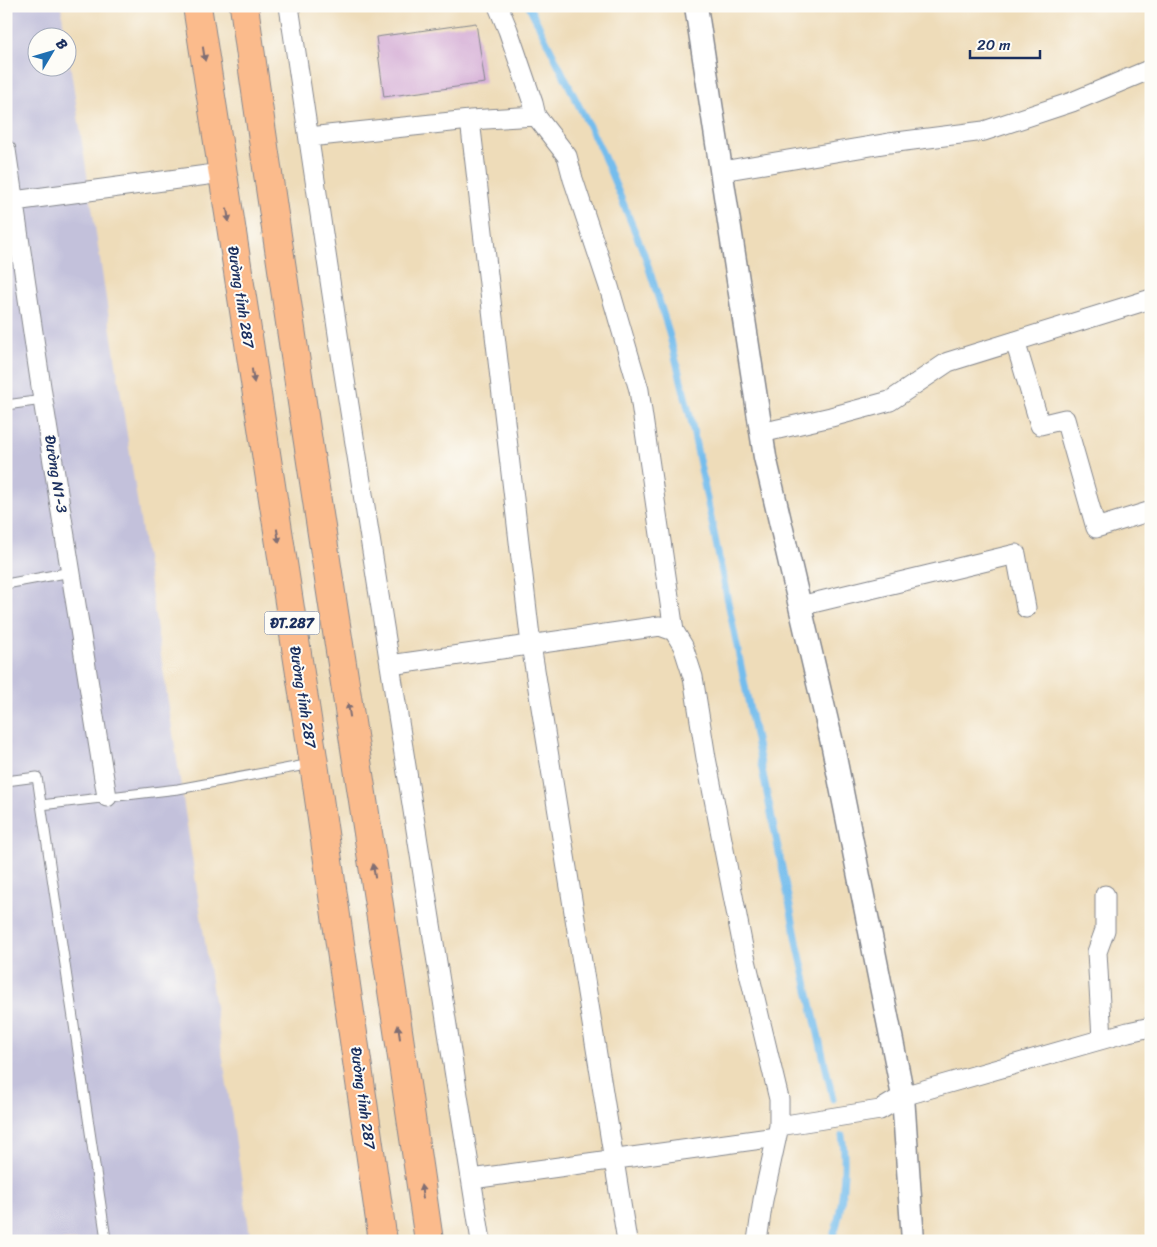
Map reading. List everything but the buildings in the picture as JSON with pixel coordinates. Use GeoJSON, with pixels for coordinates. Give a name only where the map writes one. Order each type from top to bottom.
{"type":"FeatureCollection","features":[{"type":"Feature","properties":{"kind":"main road","name":"Đường tỉnh 287"},"geometry":{"type":"LineString","coordinates":[[197,6],[314,764],[383,1241]]}},
{"type":"Feature","properties":{"kind":"main road","name":"ĐT.287"},"geometry":{"type":"LineString","coordinates":[[244,6],[292,345],[395,1003],[429,1241]]}},
{"type":"Feature","properties":{"kind":"street"},"geometry":{"type":"LineString","coordinates":[[289,6],[345,381],[482,1241]]}},
{"type":"Feature","properties":{"kind":"street"},"geometry":{"type":"LineString","coordinates":[[498,6],[512,39],[536,116],[567,156],[609,287],[639,390],[674,631],[683,646],[693,677],[706,758],[744,952],[779,1099],[778,1131],[763,1200],[757,1241]]}},
{"type":"Feature","properties":{"kind":"street"},"geometry":{"type":"LineString","coordinates":[[696,6],[765,457],[833,747],[904,1096],[913,1241]]}},
{"type":"Feature","properties":{"kind":"street"},"geometry":{"type":"LineString","coordinates":[[722,171],[889,143],[984,131],[1072,102],[1151,69]]}},
{"type":"Feature","properties":{"kind":"street"},"geometry":{"type":"LineString","coordinates":[[309,137],[470,120],[536,116]]}},
{"type":"Feature","properties":{"kind":"street"},"geometry":{"type":"LineString","coordinates":[[470,120],[531,645],[627,1241]]}},
{"type":"Feature","properties":{"kind":"street","name":"Đường N1-3"},"geometry":{"type":"LineString","coordinates":[[6,150],[8,180],[14,200],[108,797]]}},
{"type":"Feature","properties":{"kind":"street"},"geometry":{"type":"LineString","coordinates":[[14,200],[222,173]]}},
{"type":"Feature","properties":{"kind":"street"},"geometry":{"type":"LineString","coordinates":[[761,433],[890,401],[948,362],[1151,299]]}},
{"type":"Feature","properties":{"kind":"street"},"geometry":{"type":"LineString","coordinates":[[1015,341],[1040,425],[1065,419],[1096,528],[1151,510]]}},
{"type":"Feature","properties":{"kind":"street"},"geometry":{"type":"LineString","coordinates":[[800,606],[1016,554],[1026,608]]}},
{"type":"Feature","properties":{"kind":"street"},"geometry":{"type":"LineString","coordinates":[[390,665],[660,626],[674,631]]}},
{"type":"Feature","properties":{"kind":"street"},"geometry":{"type":"LineString","coordinates":[[1102,1039],[1097,952],[1105,930],[1105,895]]}},
{"type":"Feature","properties":{"kind":"street"},"geometry":{"type":"LineString","coordinates":[[472,1179],[613,1160],[778,1131],[880,1110],[904,1096],[1102,1039],[1151,1027]]}},
{"type":"Feature","properties":{"kind":"lane"},"geometry":{"type":"LineString","coordinates":[[6,405],[44,400]]}},
{"type":"Feature","properties":{"kind":"lane"},"geometry":{"type":"LineString","coordinates":[[6,584],[72,572]]}},
{"type":"Feature","properties":{"kind":"lane"},"geometry":{"type":"LineString","coordinates":[[41,805],[178,788],[314,764]]}},
{"type":"Feature","properties":{"kind":"lane"},"geometry":{"type":"LineString","coordinates":[[6,781],[37,776],[106,1239],[94,1241]]}},
{"type":"Feature","properties":{"kind":"shaded area"},"geometry":{"type":"Polygon","coordinates":[[[6,6],[61,6],[64,28],[28,28],[28,78],[72,78],[251,1241],[6,1241],[6,6]]]}},
{"type":"Feature","properties":{"kind":"waterway"},"geometry":{"type":"LineString","coordinates":[[529,6],[602,152],[645,256],[668,329],[691,420],[799,951],[833,1099]]}},
{"type":"Feature","properties":{"kind":"waterway"},"geometry":{"type":"LineString","coordinates":[[831,1241],[843,1189],[844,1160],[842,1136]]}}]}
